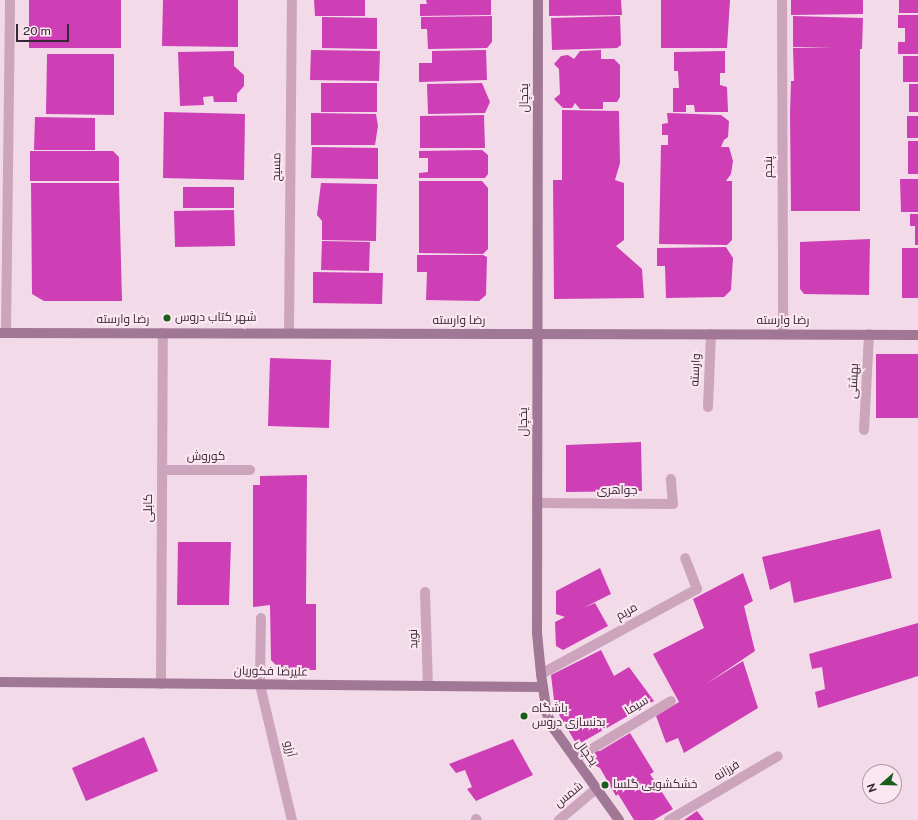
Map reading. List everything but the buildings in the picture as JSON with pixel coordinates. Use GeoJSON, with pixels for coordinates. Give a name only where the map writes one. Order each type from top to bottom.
{"type":"FeatureCollection","features":[{"type":"Feature","properties":{"kind":"street"},"geometry":{"type":"LineString","coordinates":[[3,333],[10,0]]}},
{"type":"Feature","properties":{"kind":"street","name":"مسیح"},"geometry":{"type":"LineString","coordinates":[[289,333],[292,0]]}},
{"type":"Feature","properties":{"kind":"street","name":"یخچال"},"geometry":{"type":"LineString","coordinates":[[538,0],[537,633],[542,687],[547,714],[554,729],[596,790],[619,820]]}},
{"type":"Feature","properties":{"kind":"street","name":"پنجم"},"geometry":{"type":"LineString","coordinates":[[782,0],[783,334]]}},
{"type":"Feature","properties":{"kind":"street","name":"رضا وارسته"},"geometry":{"type":"LineString","coordinates":[[3,333],[918,335]]}},
{"type":"Feature","properties":{"kind":"street","name":"کابلی"},"geometry":{"type":"LineString","coordinates":[[161,684],[163,333]]}},
{"type":"Feature","properties":{"kind":"street","name":"وارسته"},"geometry":{"type":"LineString","coordinates":[[708,407],[711,334]]}},
{"type":"Feature","properties":{"kind":"street","name":"بهشتی"},"geometry":{"type":"LineString","coordinates":[[864,430],[869,334]]}},
{"type":"Feature","properties":{"kind":"street","name":"کوروش"},"geometry":{"type":"LineString","coordinates":[[162,470],[250,470]]}},
{"type":"Feature","properties":{"kind":"street","name":"جواهری"},"geometry":{"type":"LineString","coordinates":[[537,503],[673,504],[671,479]]}},
{"type":"Feature","properties":{"kind":"street","name":"مریم"},"geometry":{"type":"LineString","coordinates":[[541,674],[697,589],[685,558]]}},
{"type":"Feature","properties":{"kind":"street","name":"نوید"},"geometry":{"type":"LineString","coordinates":[[426,592],[428,686]]}},
{"type":"Feature","properties":{"kind":"street","name":"آرزو"},"geometry":{"type":"LineString","coordinates":[[261,618],[260,684],[292,820]]}},
{"type":"Feature","properties":{"kind":"street","name":"علیرضا فکوریان"},"geometry":{"type":"LineString","coordinates":[[0,682],[542,687]]}},
{"type":"Feature","properties":{"kind":"street","name":"سیما"},"geometry":{"type":"LineString","coordinates":[[575,759],[671,701]]}},
{"type":"Feature","properties":{"kind":"street","name":"فرزانه"},"geometry":{"type":"LineString","coordinates":[[669,820],[778,756]]}},
{"type":"Feature","properties":{"kind":"street","name":"شمس"},"geometry":{"type":"LineString","coordinates":[[559,820],[596,790]]}},
{"type":"Feature","properties":{"kind":"place","name":"شهر کتاب دروس"},"geometry":{"type":"Point","coordinates":[167,318]}},
{"type":"Feature","properties":{"kind":"place","name":"باشگاه بدنسازی دروس"},"geometry":{"type":"Point","coordinates":[524,716]}},
{"type":"Feature","properties":{"kind":"place","name":"خشکشویی گلسا"},"geometry":{"type":"Point","coordinates":[605,785]}}]}
